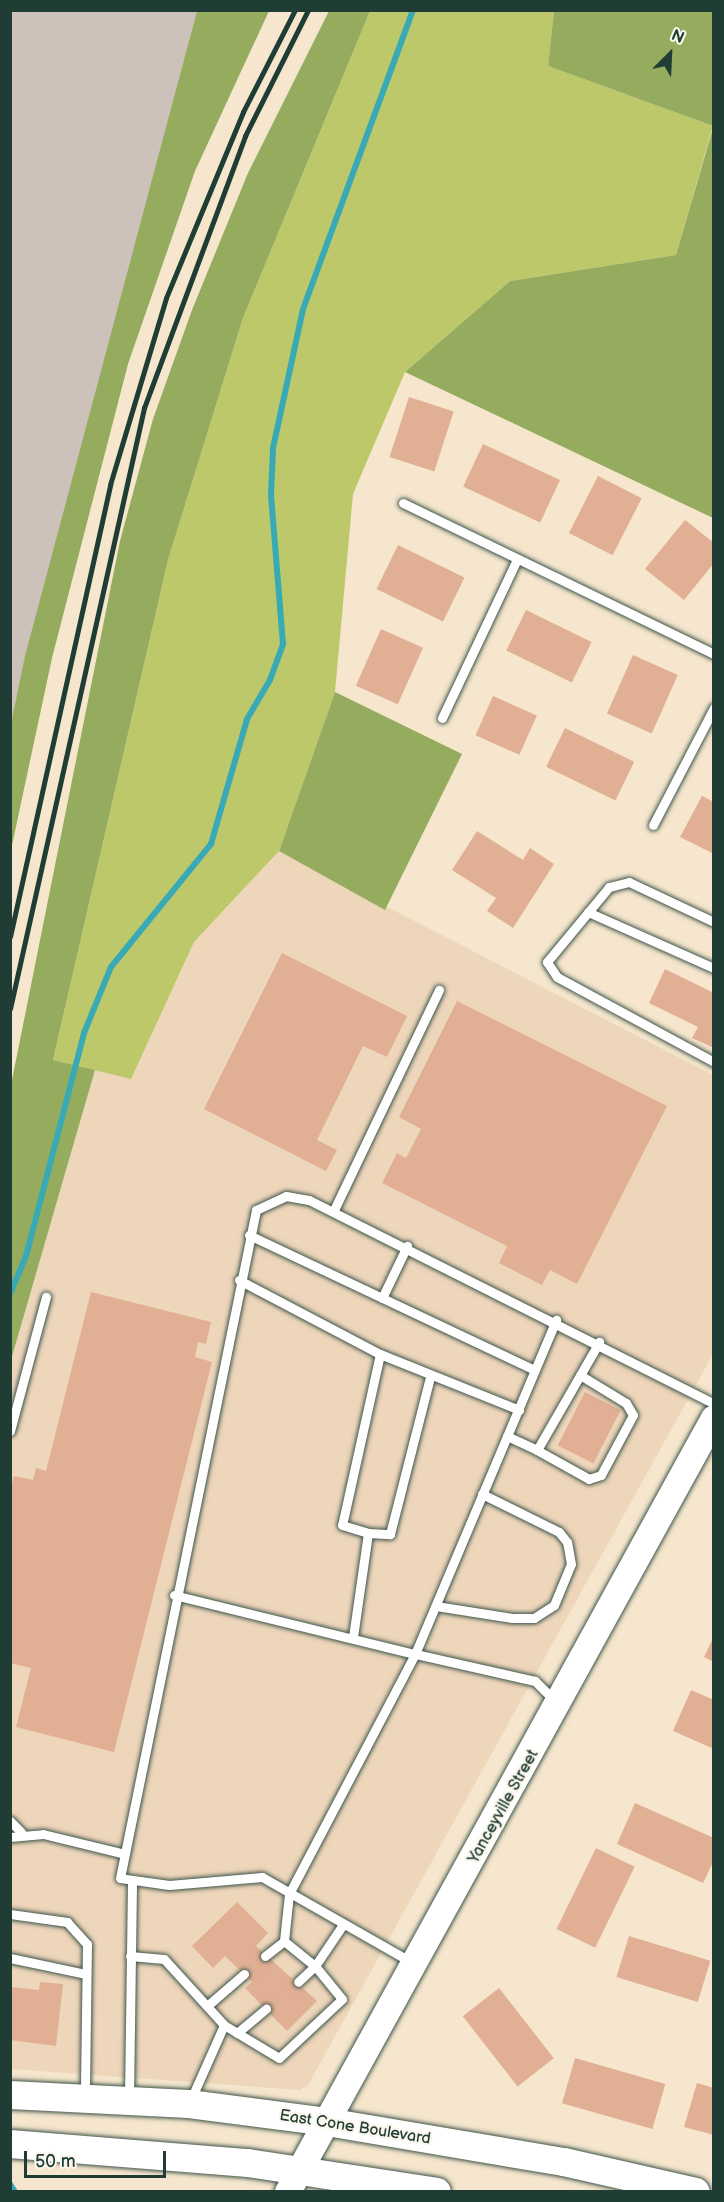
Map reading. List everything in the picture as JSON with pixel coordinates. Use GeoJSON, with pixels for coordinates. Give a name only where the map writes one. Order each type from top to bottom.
{"type":"FeatureCollection","features":[{"type":"Feature","properties":{"kind":"main road","name":"Yanceyville Street"},"geometry":{"type":"LineString","coordinates":[[294,2180],[560,1706],[714,1418]]}},
{"type":"Feature","properties":{"kind":"main road","name":"East Cone Boulevard"},"geometry":{"type":"LineString","coordinates":[[10,2095],[189,2104],[327,2122],[564,2162],[696,2192]]}},
{"type":"Feature","properties":{"kind":"main road"},"geometry":{"type":"LineString","coordinates":[[10,2144],[294,2180],[437,2192]]}},
{"type":"Feature","properties":{"kind":"lane"},"geometry":{"type":"LineString","coordinates":[[403,503],[714,654]]}},
{"type":"Feature","properties":{"kind":"lane"},"geometry":{"type":"LineString","coordinates":[[442,718],[517,559]]}},
{"type":"Feature","properties":{"kind":"lane"},"geometry":{"type":"LineString","coordinates":[[653,825],[714,708]]}},
{"type":"Feature","properties":{"kind":"lane"},"geometry":{"type":"LineString","coordinates":[[714,921],[629,882],[609,887],[548,962],[557,977],[714,1062]]}},
{"type":"Feature","properties":{"kind":"lane"},"geometry":{"type":"LineString","coordinates":[[588,912],[712,969]]}},
{"type":"Feature","properties":{"kind":"lane"},"geometry":{"type":"LineString","coordinates":[[334,1210],[439,990]]}},
{"type":"Feature","properties":{"kind":"lane"},"geometry":{"type":"LineString","coordinates":[[416,1965],[342,1926],[261,1877],[245,1875],[169,1885],[120,1878],[174,1595],[239,1280],[256,1210],[268,1200],[286,1196],[334,1210],[556,1320],[714,1404]]}},
{"type":"Feature","properties":{"kind":"lane"},"geometry":{"type":"LineString","coordinates":[[249,1235],[535,1370]]}},
{"type":"Feature","properties":{"kind":"lane"},"geometry":{"type":"LineString","coordinates":[[382,1298],[407,1246]]}},
{"type":"Feature","properties":{"kind":"lane"},"geometry":{"type":"LineString","coordinates":[[239,1280],[380,1354],[430,1377],[519,1410]]}},
{"type":"Feature","properties":{"kind":"lane"},"geometry":{"type":"LineString","coordinates":[[10,1431],[46,1297]]}},
{"type":"Feature","properties":{"kind":"lane"},"geometry":{"type":"LineString","coordinates":[[265,1956],[284,1941],[289,1894],[415,1654],[556,1320]]}},
{"type":"Feature","properties":{"kind":"lane"},"geometry":{"type":"LineString","coordinates":[[537,1450],[599,1342]]}},
{"type":"Feature","properties":{"kind":"lane"},"geometry":{"type":"LineString","coordinates":[[380,1354],[342,1525],[368,1533],[390,1534],[430,1377]]}},
{"type":"Feature","properties":{"kind":"lane"},"geometry":{"type":"LineString","coordinates":[[507,1436],[589,1479],[601,1475],[633,1415],[626,1403],[580,1375]]}},
{"type":"Feature","properties":{"kind":"lane"},"geometry":{"type":"LineString","coordinates":[[436,1606],[512,1618],[534,1618],[554,1605],[570,1564],[567,1542],[559,1532],[482,1494]]}},
{"type":"Feature","properties":{"kind":"lane"},"geometry":{"type":"LineString","coordinates":[[353,1637],[368,1533]]}},
{"type":"Feature","properties":{"kind":"lane"},"geometry":{"type":"LineString","coordinates":[[174,1595],[535,1681],[560,1706]]}},
{"type":"Feature","properties":{"kind":"lane"},"geometry":{"type":"LineString","coordinates":[[10,1821],[21,1832],[125,1854]]}},
{"type":"Feature","properties":{"kind":"lane"},"geometry":{"type":"LineString","coordinates":[[10,1837],[21,1832]]}},
{"type":"Feature","properties":{"kind":"lane"},"geometry":{"type":"LineString","coordinates":[[129,2100],[132,1880]]}},
{"type":"Feature","properties":{"kind":"lane"},"geometry":{"type":"LineString","coordinates":[[10,1914],[77,1929],[87,1944],[85,2097]]}},
{"type":"Feature","properties":{"kind":"lane"},"geometry":{"type":"LineString","coordinates":[[298,1982],[315,1966],[342,1926]]}},
{"type":"Feature","properties":{"kind":"lane"},"geometry":{"type":"LineString","coordinates":[[130,1956],[158,1955],[224,2025],[279,2058],[342,1999],[315,1966],[284,1941]]}},
{"type":"Feature","properties":{"kind":"lane"},"geometry":{"type":"LineString","coordinates":[[10,1958],[86,1974]]}},
{"type":"Feature","properties":{"kind":"lane"},"geometry":{"type":"LineString","coordinates":[[207,2006],[244,1974]]}},
{"type":"Feature","properties":{"kind":"lane"},"geometry":{"type":"LineString","coordinates":[[237,2033],[266,2009]]}},
{"type":"Feature","properties":{"kind":"lane"},"geometry":{"type":"LineString","coordinates":[[189,2104],[224,2025]]}},
{"type":"Feature","properties":{"kind":"shaded area"},"geometry":{"type":"Polygon","coordinates":[[[11,11],[197,11],[11,724],[11,11]]]}},
{"type":"Feature","properties":{"kind":"shaded area"},"geometry":{"type":"Polygon","coordinates":[[[279,851],[713,1075],[713,1354],[308,2085],[300,2090],[11,2069],[11,1360],[95,1070],[131,1078],[194,942],[279,851]]]}},
{"type":"Feature","properties":{"kind":"green space"},"geometry":{"type":"Polygon","coordinates":[[[197,11],[269,11],[195,171],[128,364],[52,658],[11,850],[11,724],[25,656],[197,11]]]}},
{"type":"Feature","properties":{"kind":"green space"},"geometry":{"type":"Polygon","coordinates":[[[329,11],[370,11],[243,318],[168,560],[53,1060],[95,1070],[11,1360],[11,1085],[120,541],[153,419],[192,310],[248,173],[329,11]]]}},
{"type":"Feature","properties":{"kind":"green space"},"geometry":{"type":"Polygon","coordinates":[[[370,11],[554,11],[548,66],[713,126],[676,255],[510,281],[405,372],[353,494],[335,692],[279,851],[194,942],[131,1079],[53,1060],[168,560],[243,318],[370,11]]]}},
{"type":"Feature","properties":{"kind":"green space"},"geometry":{"type":"Polygon","coordinates":[[[554,11],[713,11],[713,126],[548,66],[554,11]]]}},
{"type":"Feature","properties":{"kind":"green space"},"geometry":{"type":"Polygon","coordinates":[[[713,128],[713,518],[405,372],[510,281],[676,255],[713,128]]]}},
{"type":"Feature","properties":{"kind":"green space"},"geometry":{"type":"Polygon","coordinates":[[[335,692],[462,754],[385,910],[279,851],[335,692]]]}},
{"type":"Feature","properties":{"kind":"building"},"geometry":{"type":"Polygon","coordinates":[[[409,397],[454,412],[434,471],[390,457],[409,397]]]}},
{"type":"Feature","properties":{"kind":"building"},"geometry":{"type":"Polygon","coordinates":[[[483,444],[560,480],[540,523],[463,487],[483,444]]]}},
{"type":"Feature","properties":{"kind":"building"},"geometry":{"type":"Polygon","coordinates":[[[598,476],[642,498],[613,555],[569,533],[598,476]]]}},
{"type":"Feature","properties":{"kind":"building"},"geometry":{"type":"Polygon","coordinates":[[[685,520],[714,543],[714,563],[684,600],[645,569],[685,520]]]}},
{"type":"Feature","properties":{"kind":"building"},"geometry":{"type":"Polygon","coordinates":[[[398,545],[465,577],[443,621],[377,589],[398,545]]]}},
{"type":"Feature","properties":{"kind":"building"},"geometry":{"type":"Polygon","coordinates":[[[526,610],[592,642],[572,682],[506,650],[526,610]]]}},
{"type":"Feature","properties":{"kind":"building"},"geometry":{"type":"Polygon","coordinates":[[[381,629],[423,648],[398,704],[356,686],[381,629]]]}},
{"type":"Feature","properties":{"kind":"building"},"geometry":{"type":"Polygon","coordinates":[[[633,655],[678,675],[652,733],[607,713],[633,655]]]}},
{"type":"Feature","properties":{"kind":"building"},"geometry":{"type":"Polygon","coordinates":[[[493,696],[537,716],[519,755],[476,735],[493,696]]]}},
{"type":"Feature","properties":{"kind":"building"},"geometry":{"type":"Polygon","coordinates":[[[565,728],[634,762],[615,800],[546,767],[565,728]]]}},
{"type":"Feature","properties":{"kind":"building"},"geometry":{"type":"Polygon","coordinates":[[[702,796],[714,802],[714,854],[680,837],[702,796]]]}},
{"type":"Feature","properties":{"kind":"building"},"geometry":{"type":"Polygon","coordinates":[[[477,831],[523,860],[530,848],[554,864],[513,928],[487,911],[496,898],[452,870],[477,831]]]}},
{"type":"Feature","properties":{"kind":"building"},"geometry":{"type":"Polygon","coordinates":[[[282,953],[407,1016],[387,1057],[363,1046],[317,1140],[337,1150],[326,1171],[204,1109],[282,953]]]}},
{"type":"Feature","properties":{"kind":"building"},"geometry":{"type":"Polygon","coordinates":[[[665,969],[714,993],[714,1048],[692,1038],[698,1027],[649,1003],[665,969]]]}},
{"type":"Feature","properties":{"kind":"building"},"geometry":{"type":"Polygon","coordinates":[[[457,1001],[667,1106],[577,1284],[550,1270],[542,1285],[499,1263],[507,1246],[382,1183],[397,1153],[406,1158],[421,1129],[399,1117],[457,1001]]]}},
{"type":"Feature","properties":{"kind":"building"},"geometry":{"type":"Polygon","coordinates":[[[91,1292],[211,1322],[206,1344],[198,1342],[195,1357],[212,1362],[114,1752],[16,1727],[31,1668],[10,1663],[10,1491],[14,1476],[33,1480],[36,1468],[46,1471],[91,1292]]]}},
{"type":"Feature","properties":{"kind":"building"},"geometry":{"type":"Polygon","coordinates":[[[585,1392],[621,1410],[593,1464],[558,1445],[585,1392]]]}},
{"type":"Feature","properties":{"kind":"building"},"geometry":{"type":"Polygon","coordinates":[[[714,1636],[714,1662],[704,1657],[714,1636]]]}},
{"type":"Feature","properties":{"kind":"building"},"geometry":{"type":"Polygon","coordinates":[[[691,1690],[714,1700],[714,1749],[673,1731],[691,1690]]]}},
{"type":"Feature","properties":{"kind":"building"},"geometry":{"type":"Polygon","coordinates":[[[635,1803],[714,1838],[714,1860],[703,1883],[617,1844],[635,1803]]]}},
{"type":"Feature","properties":{"kind":"building"},"geometry":{"type":"Polygon","coordinates":[[[596,1848],[635,1867],[595,1948],[557,1929],[596,1848]]]}},
{"type":"Feature","properties":{"kind":"building"},"geometry":{"type":"Polygon","coordinates":[[[237,1902],[268,1933],[256,1946],[317,2001],[287,2031],[245,1988],[252,1982],[225,1956],[213,1968],[192,1946],[237,1902]]]}},
{"type":"Feature","properties":{"kind":"building"},"geometry":{"type":"Polygon","coordinates":[[[629,1936],[710,1961],[698,2002],[616,1977],[629,1936]]]}},
{"type":"Feature","properties":{"kind":"building"},"geometry":{"type":"Polygon","coordinates":[[[40,1982],[63,1984],[56,2046],[10,2040],[10,1987],[39,1990],[40,1982]]]}},
{"type":"Feature","properties":{"kind":"building"},"geometry":{"type":"Polygon","coordinates":[[[499,1988],[554,2058],[518,2086],[463,2016],[499,1988]]]}},
{"type":"Feature","properties":{"kind":"building"},"geometry":{"type":"Polygon","coordinates":[[[575,2058],[665,2084],[652,2129],[562,2103],[575,2058]]]}},
{"type":"Feature","properties":{"kind":"building"},"geometry":{"type":"Polygon","coordinates":[[[697,2083],[714,2088],[714,2135],[684,2127],[697,2083]]]}},
{"type":"Feature","properties":{"kind":"waterway"},"geometry":{"type":"LineString","coordinates":[[10,1294],[26,1256],[84,1033],[111,967],[211,844],[247,719],[270,680],[283,644],[271,496],[273,448],[303,309],[413,10]]}},
{"type":"Feature","properties":{"kind":"waterway"},"geometry":{"type":"LineString","coordinates":[[10,2184],[15,2192]]}},
{"type":"Feature","properties":{"kind":"railway"},"geometry":{"type":"LineString","coordinates":[[10,937],[110,485],[166,298],[243,112],[295,10]]}},
{"type":"Feature","properties":{"kind":"railway"},"geometry":{"type":"LineString","coordinates":[[10,1009],[144,408],[245,136],[308,10]]}}]}
